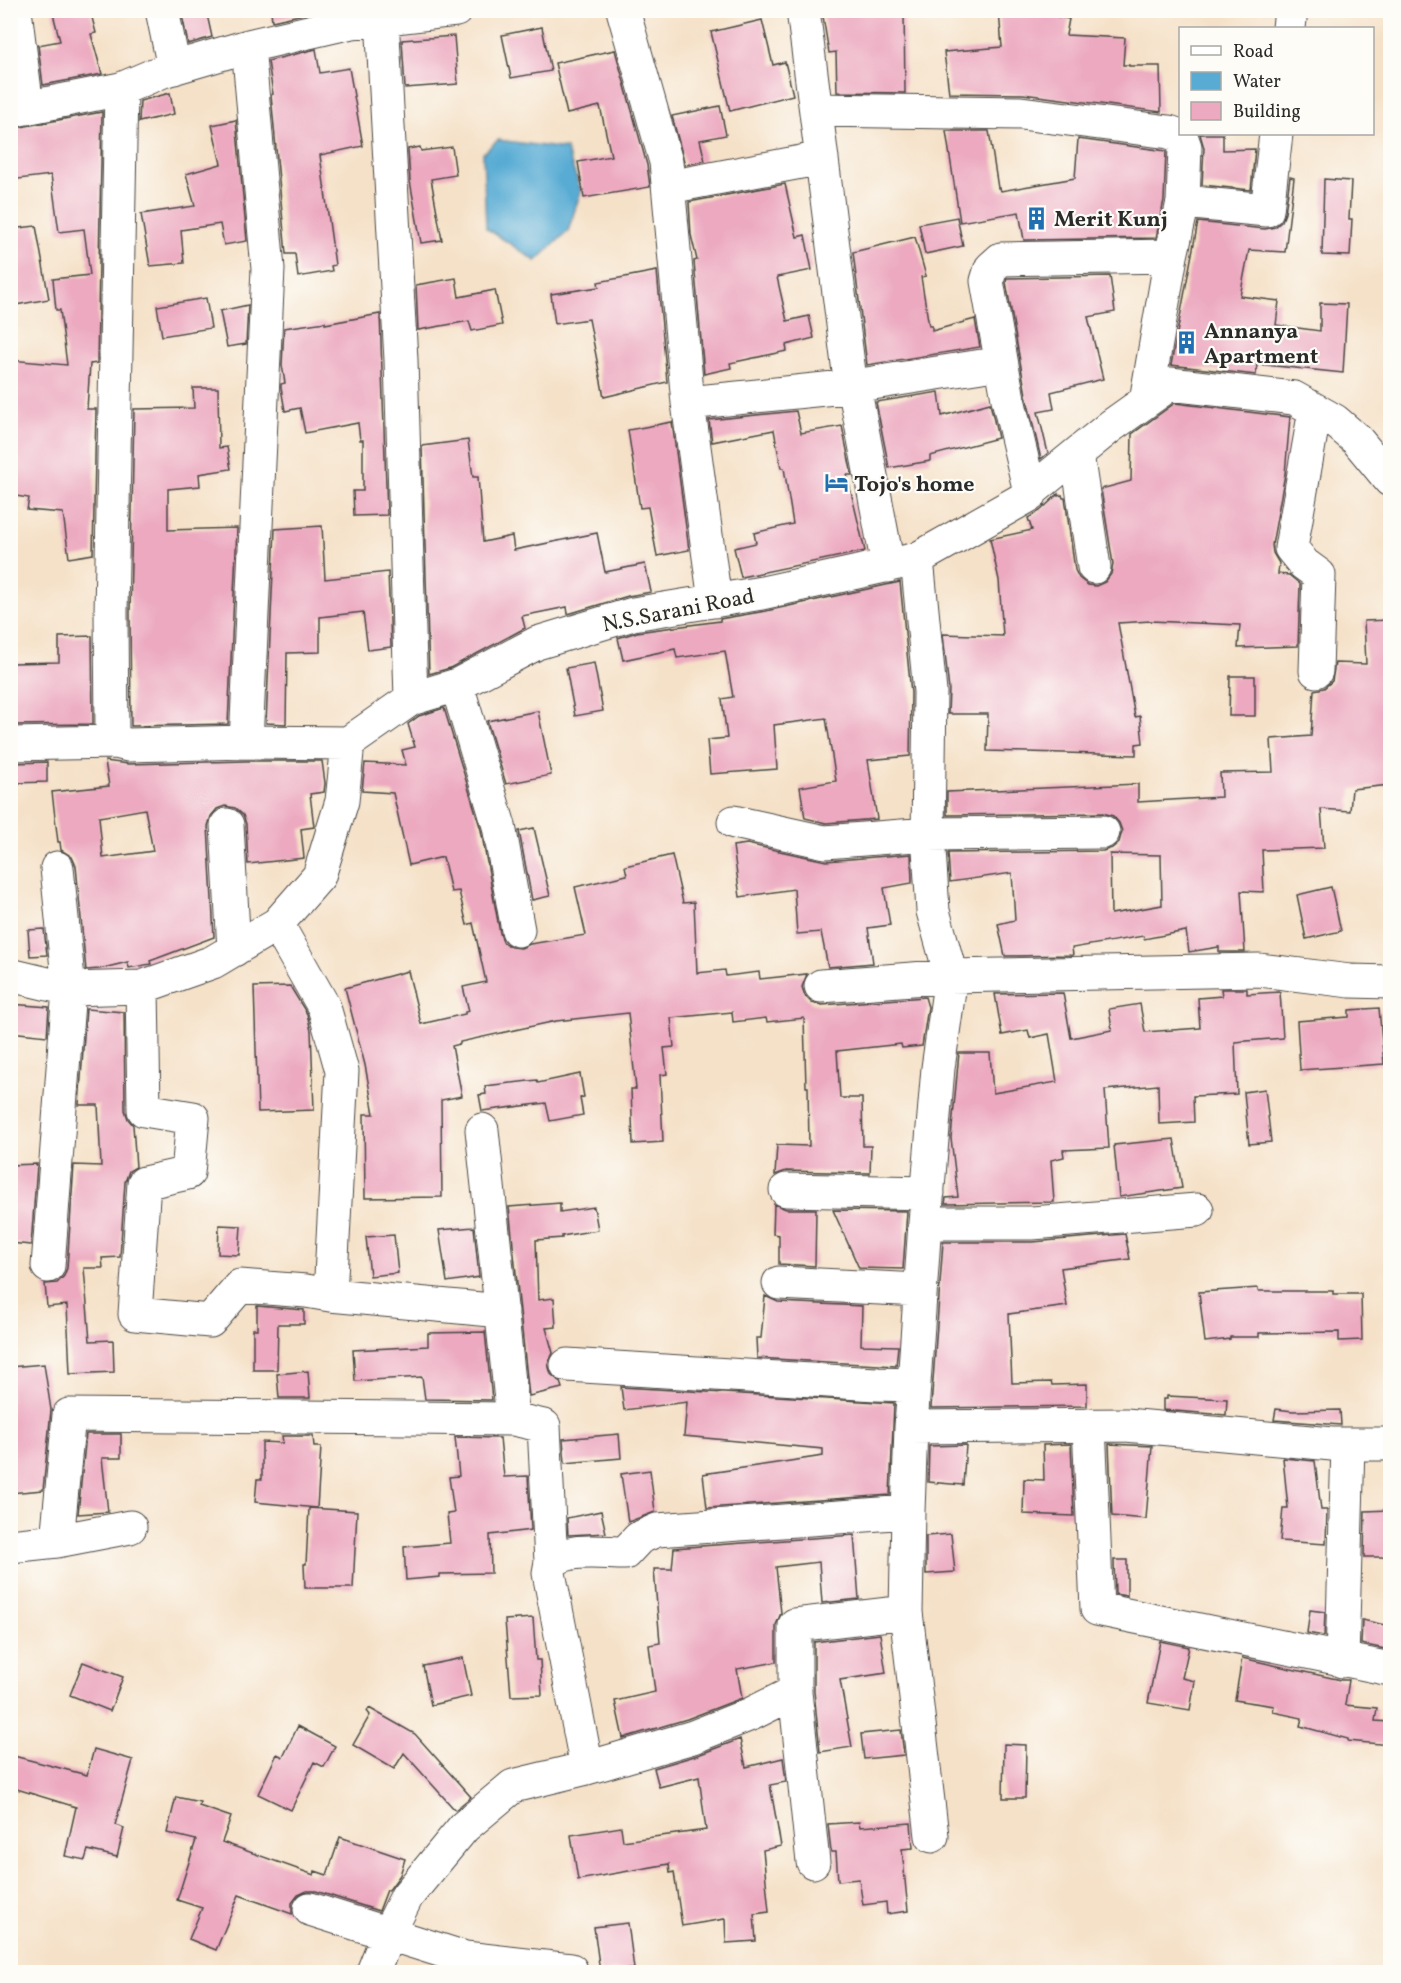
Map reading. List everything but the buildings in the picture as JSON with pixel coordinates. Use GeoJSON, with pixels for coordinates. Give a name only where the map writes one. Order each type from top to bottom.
{"type":"FeatureCollection","features":[{"type":"Feature","properties":{"kind":"street"},"geometry":{"type":"LineString","coordinates":[[15,10],[19,110],[121,89],[174,68],[248,46],[352,22],[456,10]]}},
{"type":"Feature","properties":{"kind":"street"},"geometry":{"type":"LineString","coordinates":[[162,10],[174,68]]}},
{"type":"Feature","properties":{"kind":"street"},"geometry":{"type":"LineString","coordinates":[[623,10],[666,162],[688,403],[715,600]]}},
{"type":"Feature","properties":{"kind":"street"},"geometry":{"type":"LineString","coordinates":[[803,10],[849,372],[902,563],[930,692],[928,834],[933,911],[951,976],[938,1068],[926,1208],[913,1384],[908,1512],[906,1612],[932,1836]]}},
{"type":"Feature","properties":{"kind":"street"},"geometry":{"type":"LineString","coordinates":[[1289,27],[1291,10]]}},
{"type":"Feature","properties":{"kind":"street"},"geometry":{"type":"LineString","coordinates":[[382,18],[401,360],[411,699]]}},
{"type":"Feature","properties":{"kind":"street"},"geometry":{"type":"LineString","coordinates":[[246,742],[268,268],[248,46]]}},
{"type":"Feature","properties":{"kind":"street"},"geometry":{"type":"LineString","coordinates":[[116,742],[112,734],[111,613],[121,89]]}},
{"type":"Feature","properties":{"kind":"street"},"geometry":{"type":"LineString","coordinates":[[816,110],[1021,113],[1169,132],[1181,136],[1185,147],[1183,202],[1171,256],[1146,401]]}},
{"type":"Feature","properties":{"kind":"street"},"geometry":{"type":"LineString","coordinates":[[1183,202],[1267,210],[1276,135]]}},
{"type":"Feature","properties":{"kind":"street"},"geometry":{"type":"LineString","coordinates":[[669,188],[822,158]]}},
{"type":"Feature","properties":{"kind":"street"},"geometry":{"type":"LineString","coordinates":[[1030,492],[1001,363],[987,281],[991,268],[1001,259],[1171,256]]}},
{"type":"Feature","properties":{"kind":"street"},"geometry":{"type":"LineString","coordinates":[[688,403],[854,386],[1001,363]]}},
{"type":"Feature","properties":{"kind":"street","name":"N.S.Sarani Road"},"geometry":{"type":"LineString","coordinates":[[348,743],[411,699],[457,685],[537,643],[633,614],[774,591],[902,563],[1030,495],[1030,492],[1077,454],[1170,384],[1293,398],[1335,421],[1357,440],[1390,480]]}},
{"type":"Feature","properties":{"kind":"street"},"geometry":{"type":"LineString","coordinates":[[1315,410],[1291,548],[1304,564],[1319,575],[1316,671]]}},
{"type":"Feature","properties":{"kind":"street"},"geometry":{"type":"LineString","coordinates":[[1077,454],[1094,567]]}},
{"type":"Feature","properties":{"kind":"street"},"geometry":{"type":"LineString","coordinates":[[457,685],[499,826],[518,930]]}},
{"type":"Feature","properties":{"kind":"street"},"geometry":{"type":"LineString","coordinates":[[10,744],[348,743],[342,801],[320,876],[277,924],[213,962],[142,987],[69,989],[10,975]]}},
{"type":"Feature","properties":{"kind":"street"},"geometry":{"type":"LineString","coordinates":[[734,822],[825,842],[928,834],[1103,832]]}},
{"type":"Feature","properties":{"kind":"street"},"geometry":{"type":"LineString","coordinates":[[227,825],[234,950]]}},
{"type":"Feature","properties":{"kind":"street"},"geometry":{"type":"LineString","coordinates":[[48,1266],[69,989],[57,868]]}},
{"type":"Feature","properties":{"kind":"street"},"geometry":{"type":"LineString","coordinates":[[277,924],[324,1007],[342,1071],[330,1295]]}},
{"type":"Feature","properties":{"kind":"street"},"geometry":{"type":"LineString","coordinates":[[821,986],[951,976],[1259,970],[1350,981],[1390,982]]}},
{"type":"Feature","properties":{"kind":"street"},"geometry":{"type":"LineString","coordinates":[[142,987],[144,1110],[193,1118],[188,1173],[144,1183],[135,1314],[210,1321],[240,1286],[502,1311]]}},
{"type":"Feature","properties":{"kind":"street"},"geometry":{"type":"LineString","coordinates":[[482,1130],[513,1419]]}},
{"type":"Feature","properties":{"kind":"street"},"geometry":{"type":"LineString","coordinates":[[786,1190],[1032,1222],[1197,1210]]}},
{"type":"Feature","properties":{"kind":"street"},"geometry":{"type":"LineString","coordinates":[[779,1283],[920,1290]]}},
{"type":"Feature","properties":{"kind":"street"},"geometry":{"type":"LineString","coordinates":[[567,1365],[876,1384],[913,1384]]}},
{"type":"Feature","properties":{"kind":"street"},"geometry":{"type":"LineString","coordinates":[[57,1541],[69,1415],[513,1419],[544,1426],[549,1573],[587,1768]]}},
{"type":"Feature","properties":{"kind":"street"},"geometry":{"type":"LineString","coordinates":[[1089,1425],[1097,1609],[1390,1669]]}},
{"type":"Feature","properties":{"kind":"street"},"geometry":{"type":"LineString","coordinates":[[911,1427],[1126,1425],[1332,1444],[1390,1443]]}},
{"type":"Feature","properties":{"kind":"street"},"geometry":{"type":"LineString","coordinates":[[1342,1661],[1348,1444]]}},
{"type":"Feature","properties":{"kind":"street"},"geometry":{"type":"LineString","coordinates":[[550,1562],[559,1556],[574,1553],[625,1553],[639,1538],[657,1530],[908,1512]]}},
{"type":"Feature","properties":{"kind":"street"},"geometry":{"type":"LineString","coordinates":[[10,1546],[57,1541],[130,1527]]}},
{"type":"Feature","properties":{"kind":"street"},"geometry":{"type":"LineString","coordinates":[[813,1862],[795,1692],[795,1625],[906,1612]]}},
{"type":"Feature","properties":{"kind":"street"},"geometry":{"type":"LineString","coordinates":[[373,1972],[406,1896],[464,1827],[513,1786],[587,1768],[693,1737],[751,1714],[795,1692]]}},
{"type":"Feature","properties":{"kind":"street"},"geometry":{"type":"LineString","coordinates":[[310,1909],[465,1958],[571,1970]]}},
{"type":"Feature","properties":{"kind":"water"},"geometry":{"type":"Polygon","coordinates":[[[498,140],[566,149],[581,191],[568,231],[536,261],[486,228],[483,153],[498,140]]]}},
{"type":"Feature","properties":{"kind":"place","name":"Merit Kunj"},"geometry":{"type":"Point","coordinates":[1036,218]}},
{"type":"Feature","properties":{"kind":"place","name":"Annanya Apartment"},"geometry":{"type":"Point","coordinates":[1186,343]}},
{"type":"Feature","properties":{"kind":"place","name":"Tojo's home"},"geometry":{"type":"Point","coordinates":[836,483]}}]}
